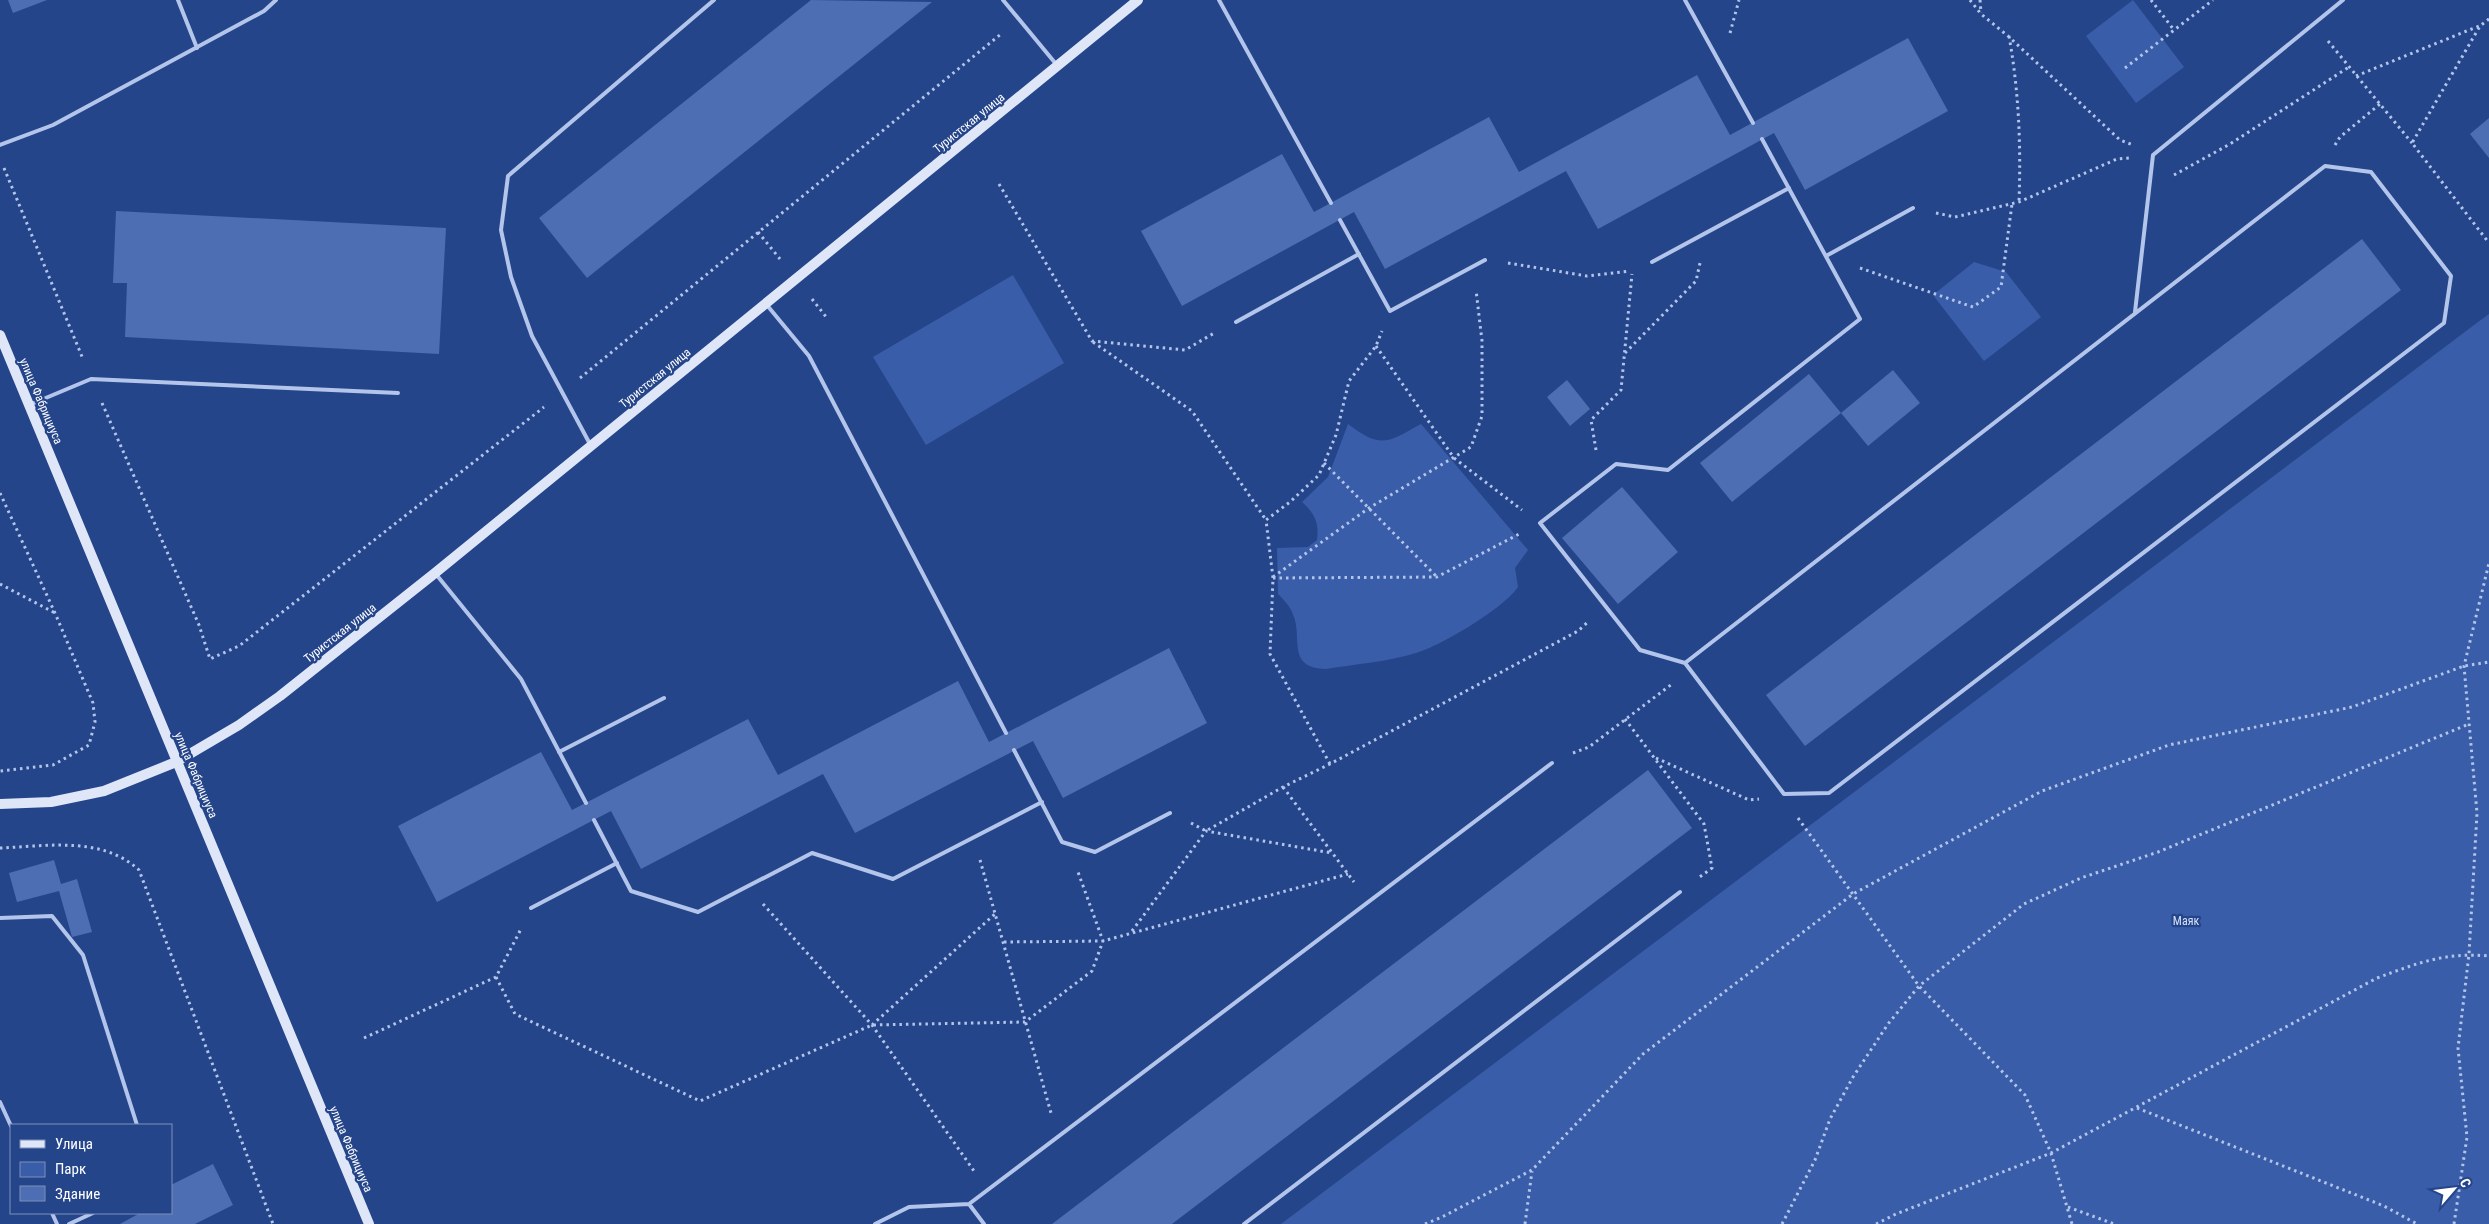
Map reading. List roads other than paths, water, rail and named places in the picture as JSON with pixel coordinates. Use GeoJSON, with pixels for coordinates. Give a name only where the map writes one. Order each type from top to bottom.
{"type":"FeatureCollection","features":[{"type":"Feature","properties":{"kind":"main road","name":"Туристская улица"},"geometry":{"type":"LineString","coordinates":[[0,804],[50,802],[104,791],[176,762],[239,724],[280,696],[435,573],[1138,0]]}},
{"type":"Feature","properties":{"kind":"main road","name":"улица Фабрициуса"},"geometry":{"type":"LineString","coordinates":[[0,335],[369,1224]]}},
{"type":"Feature","properties":{"kind":"lane"},"geometry":{"type":"LineString","coordinates":[[178,0],[197,48]]}},
{"type":"Feature","properties":{"kind":"lane"},"geometry":{"type":"LineString","coordinates":[[0,145],[53,125],[264,11],[276,0]]}},
{"type":"Feature","properties":{"kind":"lane"},"geometry":{"type":"LineString","coordinates":[[591,446],[561,394],[532,336],[511,277],[501,230],[508,176],[714,0]]}},
{"type":"Feature","properties":{"kind":"lane"},"geometry":{"type":"LineString","coordinates":[[1003,0],[1020,18],[1058,66]]}},
{"type":"Feature","properties":{"kind":"lane"},"geometry":{"type":"LineString","coordinates":[[1219,0],[1331,203]]}},
{"type":"Feature","properties":{"kind":"lane"},"geometry":{"type":"LineString","coordinates":[[1686,0],[1753,123]]}},
{"type":"Feature","properties":{"kind":"lane"},"geometry":{"type":"LineString","coordinates":[[2135,312],[2153,155],[2343,0]]}},
{"type":"Feature","properties":{"kind":"lane"},"geometry":{"type":"LineString","coordinates":[[1685,663],[2325,166],[2371,172],[2451,276],[2444,323],[1829,793],[1784,794],[1685,663],[1640,650],[1540,523],[1616,464],[1668,470],[1860,319],[1762,139]]}},
{"type":"Feature","properties":{"kind":"lane"},"geometry":{"type":"LineString","coordinates":[[1652,262],[1789,188]]}},
{"type":"Feature","properties":{"kind":"lane"},"geometry":{"type":"LineString","coordinates":[[1826,256],[1914,208]]}},
{"type":"Feature","properties":{"kind":"lane"},"geometry":{"type":"LineString","coordinates":[[1340,220],[1390,312],[1485,260]]}},
{"type":"Feature","properties":{"kind":"lane"},"geometry":{"type":"LineString","coordinates":[[1236,322],[1359,254]]}},
{"type":"Feature","properties":{"kind":"lane"},"geometry":{"type":"LineString","coordinates":[[766,304],[809,356],[1006,733]]}},
{"type":"Feature","properties":{"kind":"lane"},"geometry":{"type":"LineString","coordinates":[[29,405],[91,379],[398,393]]}},
{"type":"Feature","properties":{"kind":"lane"},"geometry":{"type":"LineString","coordinates":[[435,573],[521,679],[586,803]]}},
{"type":"Feature","properties":{"kind":"lane"},"geometry":{"type":"LineString","coordinates":[[559,752],[664,698]]}},
{"type":"Feature","properties":{"kind":"lane"},"geometry":{"type":"LineString","coordinates":[[1014,750],[1062,842],[1095,852],[1170,813]]}},
{"type":"Feature","properties":{"kind":"lane"},"geometry":{"type":"LineString","coordinates":[[876,1224],[909,1207],[969,1204],[1552,763]]}},
{"type":"Feature","properties":{"kind":"lane"},"geometry":{"type":"LineString","coordinates":[[594,820],[632,891],[698,912],[812,853],[893,879],[1042,802]]}},
{"type":"Feature","properties":{"kind":"lane"},"geometry":{"type":"LineString","coordinates":[[531,908],[617,863]]}},
{"type":"Feature","properties":{"kind":"lane"},"geometry":{"type":"LineString","coordinates":[[1244,1224],[1680,892]]}},
{"type":"Feature","properties":{"kind":"lane"},"geometry":{"type":"LineString","coordinates":[[0,918],[52,916],[83,955],[137,1124]]}},
{"type":"Feature","properties":{"kind":"lane"},"geometry":{"type":"LineString","coordinates":[[0,1102],[10,1124]]}},
{"type":"Feature","properties":{"kind":"lane"},"geometry":{"type":"LineString","coordinates":[[969,1204],[984,1224]]}},
{"type":"Feature","properties":{"kind":"lane"},"geometry":{"type":"LineString","coordinates":[[70,1224],[91,1214]]}},
{"type":"Feature","properties":{"kind":"park label","name":"Маяк"},"geometry":{"type":"Point","coordinates":[2186,921]}}]}
